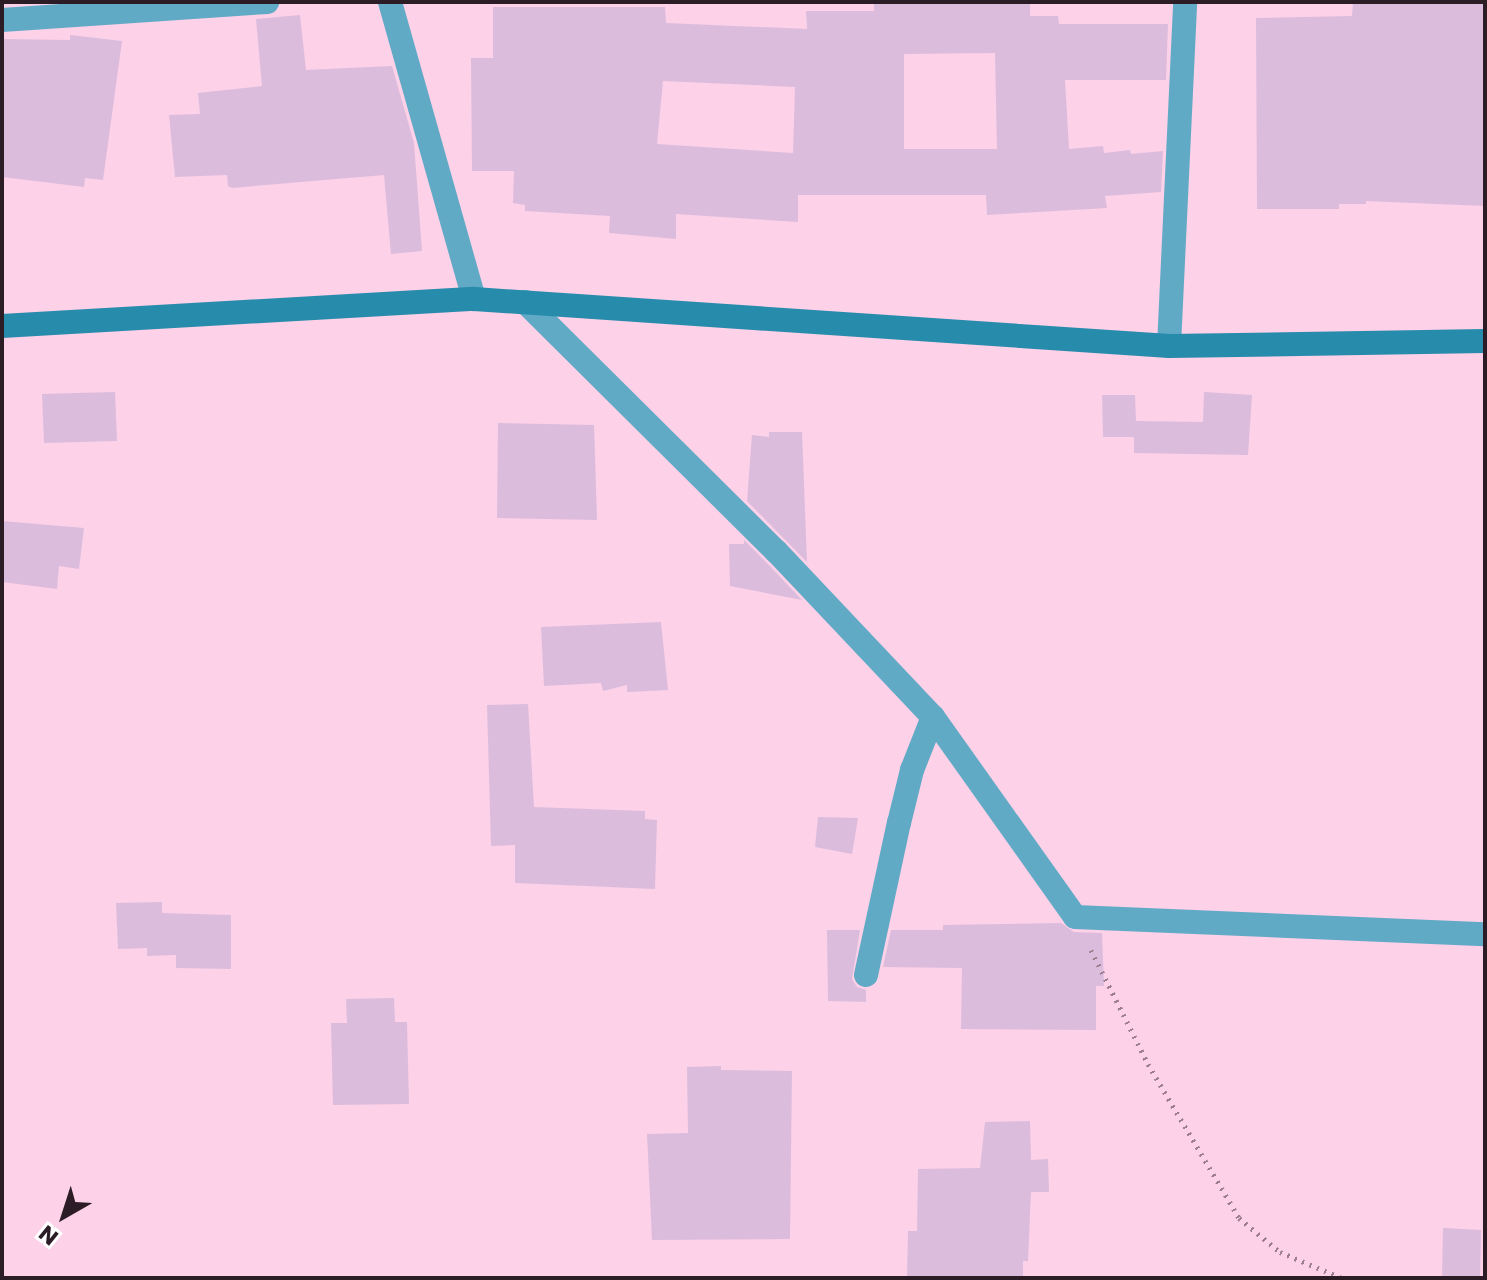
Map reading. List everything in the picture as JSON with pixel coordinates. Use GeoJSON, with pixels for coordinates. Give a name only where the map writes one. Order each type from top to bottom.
{"type":"FeatureCollection","features":[{"type":"Feature","properties":{"kind":"main road"},"geometry":{"type":"LineString","coordinates":[[2,326],[474,299],[1169,346],[1485,341]]}},
{"type":"Feature","properties":{"kind":"street"},"geometry":{"type":"LineString","coordinates":[[2,20],[267,2]]}},
{"type":"Feature","properties":{"kind":"street"},"geometry":{"type":"LineString","coordinates":[[390,2],[474,299]]}},
{"type":"Feature","properties":{"kind":"street"},"geometry":{"type":"LineString","coordinates":[[1169,346],[1185,2]]}},
{"type":"Feature","properties":{"kind":"street"},"geometry":{"type":"LineString","coordinates":[[525,302],[776,551],[933,717],[1075,917],[1485,934]]}},
{"type":"Feature","properties":{"kind":"street"},"geometry":{"type":"LineString","coordinates":[[866,975],[902,810],[933,717]]}},
{"type":"Feature","properties":{"kind":"path"},"geometry":{"type":"LineString","coordinates":[[1075,917],[1148,1064],[1239,1218],[1280,1252],[1342,1278]]}},
{"type":"Feature","properties":{"kind":"building"},"geometry":{"type":"Polygon","coordinates":[[[874,2],[1030,2],[1030,16],[1058,16],[1059,24],[1168,24],[1166,80],[1065,80],[1069,149],[1103,146],[1104,153],[1163,151],[1161,192],[1105,196],[1107,208],[987,215],[986,195],[798,195],[798,222],[676,214],[676,239],[609,233],[610,216],[525,211],[525,205],[513,203],[514,171],[472,171],[471,58],[493,58],[493,7],[665,7],[666,23],[807,29],[806,11],[874,11],[874,2]],[[995,53],[904,54],[904,149],[997,149],[995,53]],[[663,81],[657,144],[793,153],[795,87],[663,81]]]}},
{"type":"Feature","properties":{"kind":"building"},"geometry":{"type":"Polygon","coordinates":[[[1353,2],[1485,2],[1485,206],[1366,201],[1366,204],[1339,204],[1339,209],[1257,209],[1256,18],[1352,16],[1353,2]]]}},
{"type":"Feature","properties":{"kind":"building"},"geometry":{"type":"Polygon","coordinates":[[[300,15],[306,70],[392,66],[414,143],[422,251],[391,254],[384,175],[232,188],[228,186],[227,175],[175,177],[169,115],[200,114],[198,93],[262,86],[256,19],[300,15]]]}},
{"type":"Feature","properties":{"kind":"building"},"geometry":{"type":"Polygon","coordinates":[[[70,35],[122,41],[103,180],[85,178],[84,187],[2,177],[2,39],[70,40],[70,35]]]}},
{"type":"Feature","properties":{"kind":"building"},"geometry":{"type":"Polygon","coordinates":[[[115,392],[117,441],[44,443],[42,394],[115,392]]]}},
{"type":"Feature","properties":{"kind":"building"},"geometry":{"type":"Polygon","coordinates":[[[1204,392],[1252,395],[1248,455],[1134,453],[1134,437],[1103,437],[1102,395],[1135,395],[1136,421],[1203,422],[1204,392]]]}},
{"type":"Feature","properties":{"kind":"building"},"geometry":{"type":"Polygon","coordinates":[[[498,423],[594,425],[597,520],[497,518],[498,423]]]}},
{"type":"Feature","properties":{"kind":"building"},"geometry":{"type":"Polygon","coordinates":[[[769,432],[802,432],[807,562],[747,501],[752,435],[769,437],[769,432]]]}},
{"type":"Feature","properties":{"kind":"building"},"geometry":{"type":"Polygon","coordinates":[[[2,521],[84,528],[79,569],[59,566],[57,589],[2,582],[2,521]]]}},
{"type":"Feature","properties":{"kind":"building"},"geometry":{"type":"Polygon","coordinates":[[[744,540],[802,600],[730,586],[729,544],[744,544],[744,540]]]}},
{"type":"Feature","properties":{"kind":"building"},"geometry":{"type":"Polygon","coordinates":[[[661,622],[668,690],[627,692],[627,685],[603,691],[601,683],[544,686],[541,627],[661,622]]]}},
{"type":"Feature","properties":{"kind":"building"},"geometry":{"type":"Polygon","coordinates":[[[528,704],[534,807],[645,811],[645,819],[657,820],[655,889],[515,883],[515,845],[491,846],[487,705],[528,704]]]}},
{"type":"Feature","properties":{"kind":"building"},"geometry":{"type":"Polygon","coordinates":[[[818,817],[858,818],[852,854],[815,847],[818,817]]]}},
{"type":"Feature","properties":{"kind":"building"},"geometry":{"type":"Polygon","coordinates":[[[162,902],[162,913],[231,915],[231,969],[176,968],[176,955],[147,956],[147,948],[118,949],[116,903],[162,902]]]}},
{"type":"Feature","properties":{"kind":"building"},"geometry":{"type":"Polygon","coordinates":[[[1061,923],[1074,932],[1102,933],[1104,986],[1096,986],[1096,1030],[961,1029],[962,968],[883,967],[891,930],[943,930],[943,925],[1061,923]]]}},
{"type":"Feature","properties":{"kind":"building"},"geometry":{"type":"Polygon","coordinates":[[[827,930],[860,930],[852,979],[857,987],[866,990],[866,1002],[828,1001],[827,930]]]}},
{"type":"Feature","properties":{"kind":"building"},"geometry":{"type":"Polygon","coordinates":[[[394,998],[395,1022],[407,1022],[409,1104],[333,1105],[331,1023],[347,1023],[346,999],[394,998]]]}},
{"type":"Feature","properties":{"kind":"building"},"geometry":{"type":"Polygon","coordinates":[[[721,1066],[721,1070],[792,1071],[790,1239],[652,1240],[647,1134],[688,1133],[687,1067],[721,1066]]]}},
{"type":"Feature","properties":{"kind":"building"},"geometry":{"type":"Polygon","coordinates":[[[1030,1121],[1031,1160],[1048,1159],[1049,1192],[1031,1192],[1028,1261],[1023,1261],[1023,1278],[907,1278],[908,1231],[917,1231],[918,1169],[980,1168],[985,1122],[1030,1121]]]}},
{"type":"Feature","properties":{"kind":"building"},"geometry":{"type":"Polygon","coordinates":[[[1443,1228],[1481,1230],[1480,1278],[1442,1278],[1443,1228]]]}}]}
